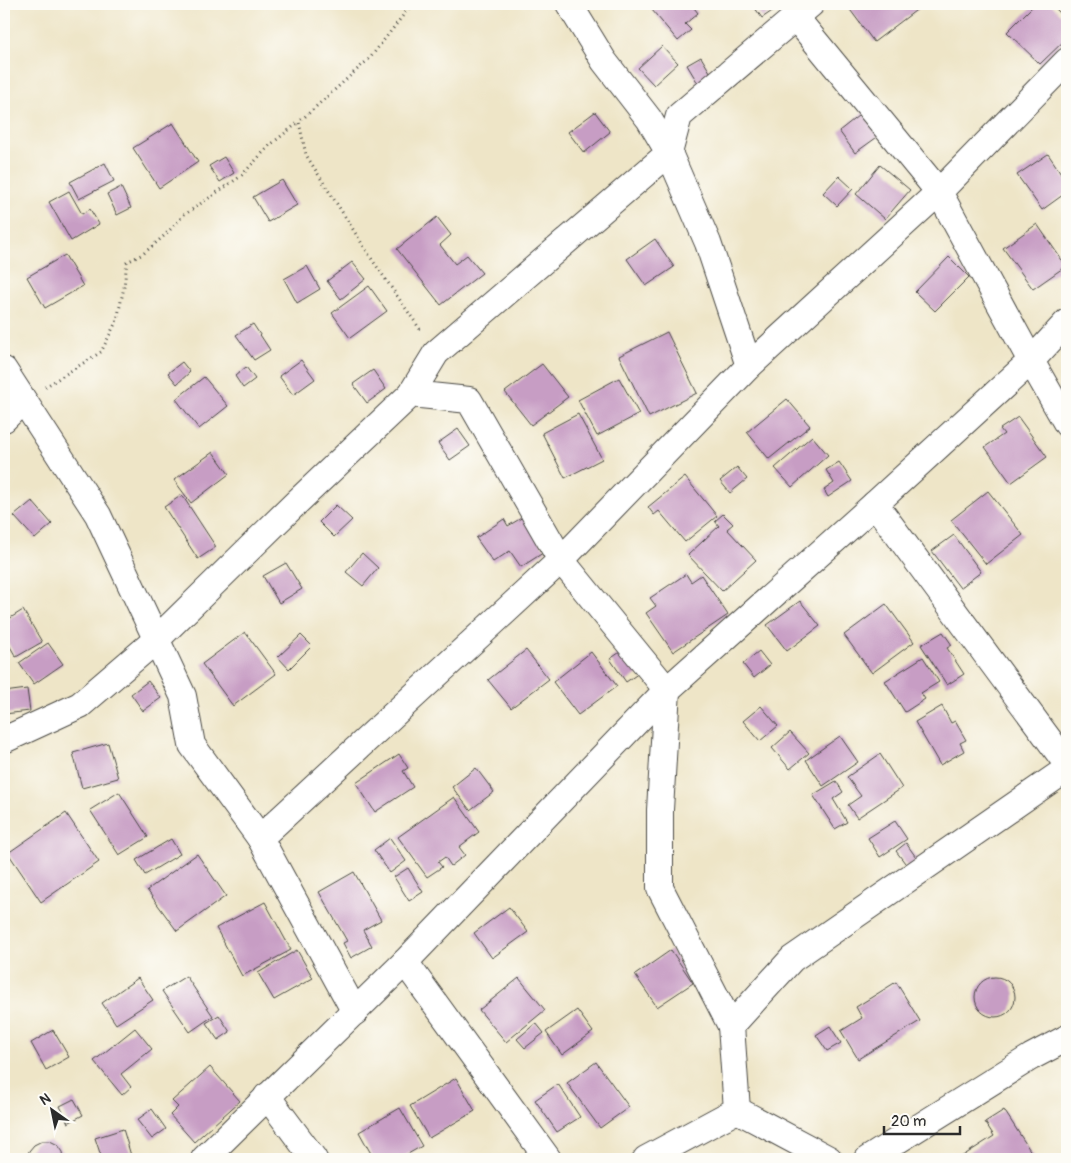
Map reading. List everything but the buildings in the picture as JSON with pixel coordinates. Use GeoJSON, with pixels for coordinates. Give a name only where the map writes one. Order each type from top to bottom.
{"type":"FeatureCollection","features":[{"type":"Feature","properties":{"kind":"street"},"geometry":{"type":"LineString","coordinates":[[569,4],[604,61],[649,119],[669,154],[708,244],[749,366]]}},
{"type":"Feature","properties":{"kind":"street"},"geometry":{"type":"LineString","coordinates":[[4,740],[80,705],[156,640],[411,394],[436,354],[669,154],[679,116],[804,11],[938,192],[1067,424]]}},
{"type":"Feature","properties":{"kind":"street"},"geometry":{"type":"LineString","coordinates":[[260,838],[562,560],[749,366],[938,192],[1067,61]]}},
{"type":"Feature","properties":{"kind":"street"},"geometry":{"type":"LineString","coordinates":[[204,1159],[405,962],[667,690],[1031,361],[1067,322]]}},
{"type":"Feature","properties":{"kind":"street"},"geometry":{"type":"LineString","coordinates":[[4,370],[22,401],[98,515],[183,696],[192,745],[260,838],[354,1012]]}},
{"type":"Feature","properties":{"kind":"street"},"geometry":{"type":"LineString","coordinates":[[411,394],[469,400],[562,560],[667,690],[660,810],[660,888],[731,1026],[737,1110]]}},
{"type":"Feature","properties":{"kind":"street"},"geometry":{"type":"LineString","coordinates":[[4,419],[22,401]]}},
{"type":"Feature","properties":{"kind":"street"},"geometry":{"type":"LineString","coordinates":[[875,504],[1067,764]]}},
{"type":"Feature","properties":{"kind":"street"},"geometry":{"type":"LineString","coordinates":[[731,1026],[792,959],[1067,770]]}},
{"type":"Feature","properties":{"kind":"street"},"geometry":{"type":"LineString","coordinates":[[405,962],[548,1159]]}},
{"type":"Feature","properties":{"kind":"street"},"geometry":{"type":"LineString","coordinates":[[868,1159],[1030,1056],[1067,1038]]}},
{"type":"Feature","properties":{"kind":"street"},"geometry":{"type":"LineString","coordinates":[[268,1096],[314,1159]]}},
{"type":"Feature","properties":{"kind":"street"},"geometry":{"type":"LineString","coordinates":[[646,1159],[737,1110]]}},
{"type":"Feature","properties":{"kind":"street"},"geometry":{"type":"LineString","coordinates":[[737,1110],[829,1159]]}},
{"type":"Feature","properties":{"kind":"path"},"geometry":{"type":"LineString","coordinates":[[22,401],[101,352],[117,320],[127,262],[143,254],[184,215],[241,176],[270,145],[299,122],[370,58],[412,4]]}},
{"type":"Feature","properties":{"kind":"path"},"geometry":{"type":"LineString","coordinates":[[299,122],[306,155],[373,261],[436,354]]}}]}
